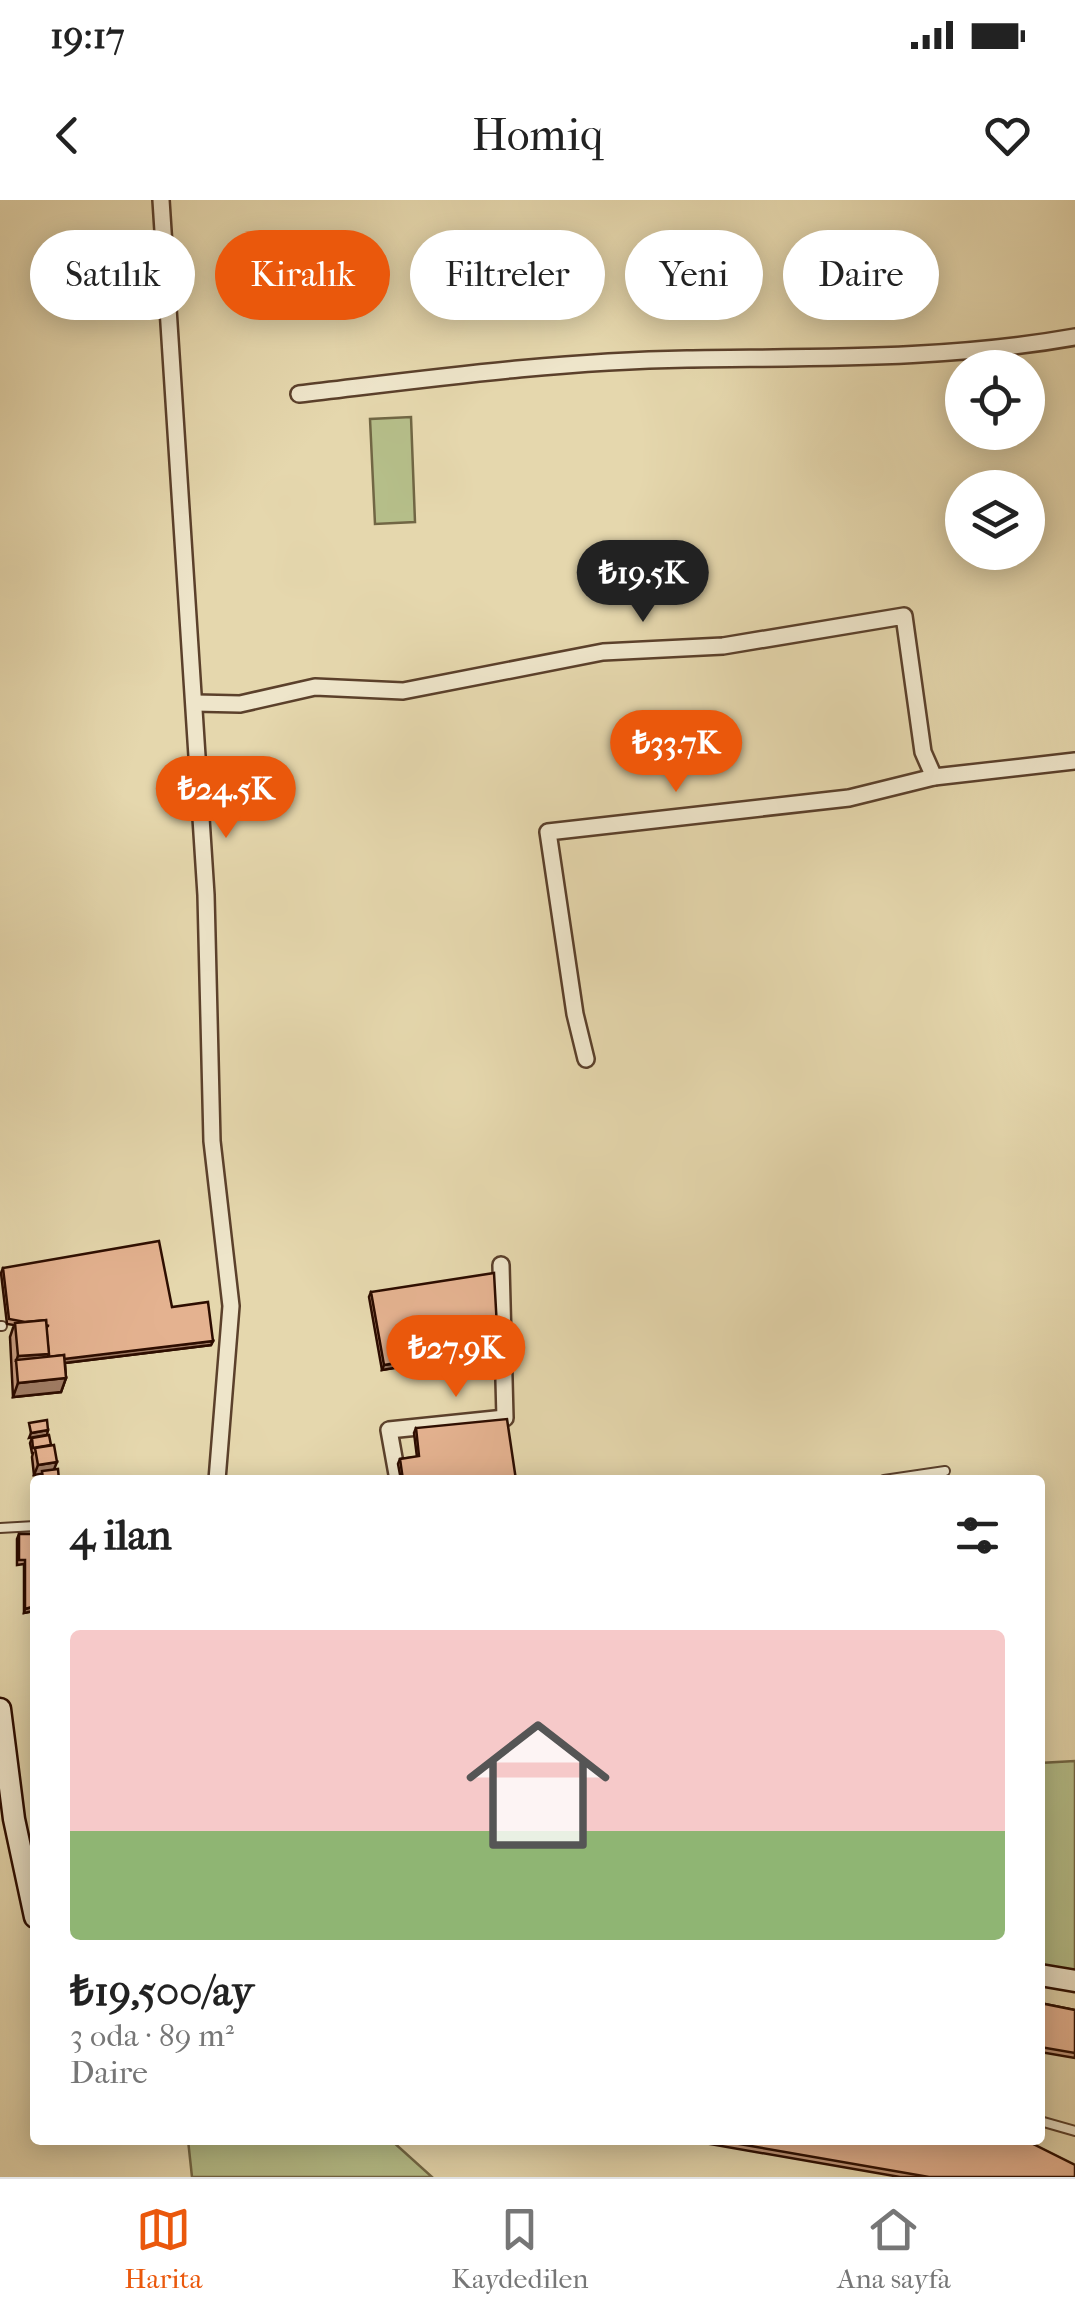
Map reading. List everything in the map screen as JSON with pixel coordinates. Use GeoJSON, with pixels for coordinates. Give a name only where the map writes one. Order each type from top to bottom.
{"type":"FeatureCollection","features":[{"type":"Feature","properties":{"kind":"street"},"geometry":{"type":"LineString","coordinates":[[161,200],[206,895],[212,1141],[232,1306],[217,1475]]}},
{"type":"Feature","properties":{"kind":"street"},"geometry":{"type":"LineString","coordinates":[[299,394],[514,370],[685,359],[936,354],[1075,338]]}},
{"type":"Feature","properties":{"kind":"street"},"geometry":{"type":"LineString","coordinates":[[195,703],[240,704],[314,686],[404,691],[603,652],[723,646],[904,616],[923,752],[934,776]]}},
{"type":"Feature","properties":{"kind":"street"},"geometry":{"type":"LineString","coordinates":[[586,1059],[574,1014],[548,832],[849,798],[934,776],[1075,761]]}},
{"type":"Feature","properties":{"kind":"street"},"geometry":{"type":"LineString","coordinates":[[397,1475],[389,1430],[505,1418],[501,1265]]}},
{"type":"Feature","properties":{"kind":"street"},"geometry":{"type":"LineString","coordinates":[[0,1709],[14,1819],[30,1893]]}},
{"type":"Feature","properties":{"kind":"street"},"geometry":{"type":"LineString","coordinates":[[1045,1976],[1075,1981]]}},
{"type":"Feature","properties":{"kind":"lane"},"geometry":{"type":"LineString","coordinates":[[914,1475],[945,1470]]}},
{"type":"Feature","properties":{"kind":"lane"},"geometry":{"type":"LineString","coordinates":[[0,1528],[30,1526]]}},
{"type":"Feature","properties":{"kind":"lane"},"geometry":{"type":"LineString","coordinates":[[1045,2122],[1075,2131]]}},
{"type":"Feature","properties":{"kind":"green space"},"geometry":{"type":"Polygon","coordinates":[[[411,417],[415,522],[375,524],[370,419],[411,417]]]}},
{"type":"Feature","properties":{"kind":"green space"},"geometry":{"type":"Polygon","coordinates":[[[1075,1761],[1075,1973],[1045,1968],[1045,1763],[1075,1761]]]}},
{"type":"Feature","properties":{"kind":"green space"},"geometry":{"type":"Polygon","coordinates":[[[189,2145],[397,2145],[432,2177],[192,2177],[189,2145]]]}},
{"type":"Feature","properties":{"kind":"building"},"geometry":{"type":"Polygon","coordinates":[[[159,1241],[172,1307],[208,1302],[213,1341],[64,1359],[64,1355],[49,1357],[46,1320],[9,1319],[3,1268],[159,1241]]]}},
{"type":"Feature","properties":{"kind":"building"},"geometry":{"type":"Polygon","coordinates":[[[494,1273],[498,1346],[384,1365],[371,1292],[494,1273]]]}},
{"type":"Feature","properties":{"kind":"building"},"geometry":{"type":"Polygon","coordinates":[[[46,1320],[49,1354],[18,1356],[15,1323],[46,1320]]]}},
{"type":"Feature","properties":{"kind":"building"},"geometry":{"type":"Polygon","coordinates":[[[64,1355],[66,1378],[18,1383],[16,1360],[64,1355]]]}},
{"type":"Feature","properties":{"kind":"building"},"geometry":{"type":"Polygon","coordinates":[[[507,1419],[515,1475],[402,1475],[400,1459],[419,1456],[416,1428],[507,1419]]]}},
{"type":"Feature","properties":{"kind":"building"},"geometry":{"type":"Polygon","coordinates":[[[47,1420],[48,1430],[31,1433],[29,1423],[47,1420]]]}},
{"type":"Feature","properties":{"kind":"building"},"geometry":{"type":"Polygon","coordinates":[[[49,1435],[51,1445],[33,1448],[32,1438],[49,1435]]]}},
{"type":"Feature","properties":{"kind":"building"},"geometry":{"type":"Polygon","coordinates":[[[54,1445],[57,1462],[38,1465],[35,1448],[54,1445]]]}},
{"type":"Feature","properties":{"kind":"building"},"geometry":{"type":"Polygon","coordinates":[[[58,1469],[59,1475],[42,1475],[42,1471],[58,1469]]]}},
{"type":"Feature","properties":{"kind":"building"},"geometry":{"type":"Polygon","coordinates":[[[19,1534],[30,1534],[30,1608],[25,1609],[25,1560],[19,1560],[19,1534]]]}},
{"type":"Feature","properties":{"kind":"building"},"geometry":{"type":"Polygon","coordinates":[[[1045,2004],[1075,2010],[1075,2053],[1045,2048],[1045,2004]]]}},
{"type":"Feature","properties":{"kind":"building"},"geometry":{"type":"Polygon","coordinates":[[[745,2145],[1035,2145],[1075,2165],[1075,2177],[929,2177],[745,2145]]]}}]}
